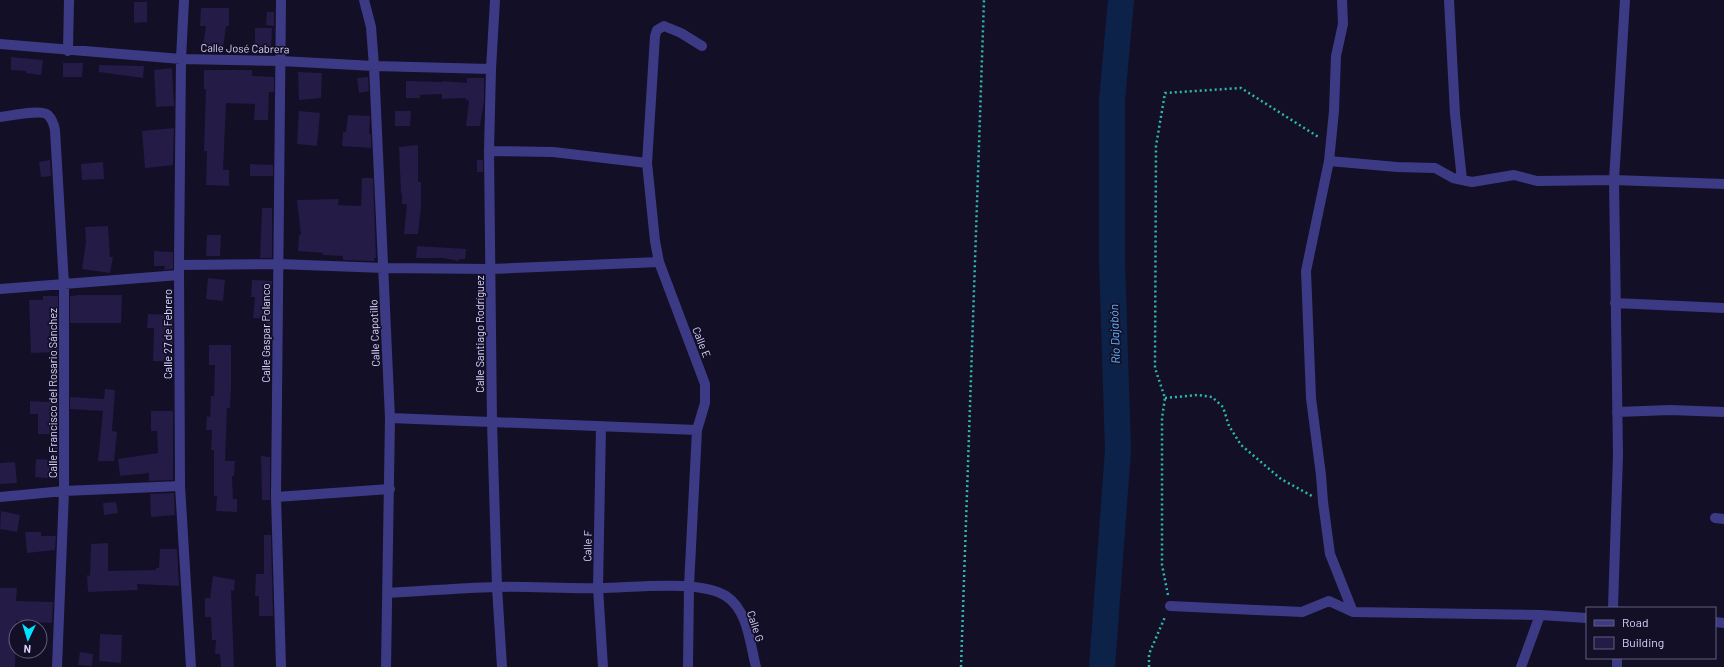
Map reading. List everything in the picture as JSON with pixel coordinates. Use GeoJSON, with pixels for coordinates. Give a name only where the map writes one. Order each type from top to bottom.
{"type":"FeatureCollection","features":[{"type":"Feature","properties":{"kind":"street"},"geometry":{"type":"LineString","coordinates":[[68,51],[69,0]]}},
{"type":"Feature","properties":{"kind":"street","name":"Calle 27 de Febrero"},"geometry":{"type":"LineString","coordinates":[[184,0],[181,59],[179,270],[180,486],[191,667]]}},
{"type":"Feature","properties":{"kind":"street","name":"Calle Gaspar Polanco"},"geometry":{"type":"LineString","coordinates":[[281,0],[276,497],[281,667]]}},
{"type":"Feature","properties":{"kind":"street","name":"Calle Capotillo"},"geometry":{"type":"LineString","coordinates":[[364,0],[371,27],[374,66],[390,418],[386,667]]}},
{"type":"Feature","properties":{"kind":"street","name":"Calle Santiago Rodríguez"},"geometry":{"type":"LineString","coordinates":[[495,0],[491,69],[489,151],[492,422],[497,587],[502,667]]}},
{"type":"Feature","properties":{"kind":"street"},"geometry":{"type":"LineString","coordinates":[[1342,0],[1343,24],[1336,56],[1329,161],[1306,271],[1311,398],[1330,554],[1353,612]]}},
{"type":"Feature","properties":{"kind":"street"},"geometry":{"type":"LineString","coordinates":[[1449,0],[1455,114],[1462,180]]}},
{"type":"Feature","properties":{"kind":"street"},"geometry":{"type":"LineString","coordinates":[[1613,607],[1618,455],[1614,180],[1625,0]]}},
{"type":"Feature","properties":{"kind":"street","name":"Calle E"},"geometry":{"type":"LineString","coordinates":[[688,667],[689,586],[697,430],[705,404],[705,384],[659,262],[655,241],[647,163],[655,36],[657,30],[664,26],[682,33],[702,46]]}},
{"type":"Feature","properties":{"kind":"street","name":"Calle José Cabrera"},"geometry":{"type":"LineString","coordinates":[[0,44],[68,51],[181,59],[281,61],[374,66],[491,69]]}},
{"type":"Feature","properties":{"kind":"street","name":"Calle Francisco del Rosario Sánchez"},"geometry":{"type":"LineString","coordinates":[[0,116],[40,112],[47,114],[51,119],[55,130],[64,285],[64,491],[57,667]]}},
{"type":"Feature","properties":{"kind":"street"},"geometry":{"type":"LineString","coordinates":[[489,151],[553,152],[647,163]]}},
{"type":"Feature","properties":{"kind":"street"},"geometry":{"type":"LineString","coordinates":[[1329,161],[1397,167],[1435,168],[1453,178],[1472,182],[1514,175],[1537,181],[1614,180],[1724,184]]}},
{"type":"Feature","properties":{"kind":"street"},"geometry":{"type":"LineString","coordinates":[[0,289],[64,285],[179,270],[278,264],[384,268],[491,269],[659,262]]}},
{"type":"Feature","properties":{"kind":"street"},"geometry":{"type":"LineString","coordinates":[[1615,303],[1724,308]]}},
{"type":"Feature","properties":{"kind":"street"},"geometry":{"type":"LineString","coordinates":[[1617,412],[1670,410],[1724,412]]}},
{"type":"Feature","properties":{"kind":"street"},"geometry":{"type":"LineString","coordinates":[[390,418],[697,430]]}},
{"type":"Feature","properties":{"kind":"street","name":"Calle F"},"geometry":{"type":"LineString","coordinates":[[601,426],[598,588],[603,667]]}},
{"type":"Feature","properties":{"kind":"street"},"geometry":{"type":"LineString","coordinates":[[0,497],[64,491],[180,486]]}},
{"type":"Feature","properties":{"kind":"street"},"geometry":{"type":"LineString","coordinates":[[276,497],[390,489]]}},
{"type":"Feature","properties":{"kind":"street"},"geometry":{"type":"LineString","coordinates":[[388,593],[497,587],[598,588],[689,586]]}},
{"type":"Feature","properties":{"kind":"street","name":"Calle G"},"geometry":{"type":"LineString","coordinates":[[689,586],[712,590],[726,596],[736,606],[743,616],[756,667]]}},
{"type":"Feature","properties":{"kind":"street"},"geometry":{"type":"LineString","coordinates":[[1170,606],[1302,612],[1329,601],[1353,612],[1540,615],[1586,618]]}},
{"type":"Feature","properties":{"kind":"street"},"geometry":{"type":"LineString","coordinates":[[1521,667],[1540,615]]}},
{"type":"Feature","properties":{"kind":"path"},"geometry":{"type":"LineString","coordinates":[[961,667],[984,0]]}},
{"type":"Feature","properties":{"kind":"path"},"geometry":{"type":"LineString","coordinates":[[1149,667],[1149,654],[1170,606],[1162,565],[1162,418],[1165,398],[1155,368],[1156,146],[1165,93],[1241,88],[1330,144]]}},
{"type":"Feature","properties":{"kind":"path"},"geometry":{"type":"LineString","coordinates":[[1165,398],[1198,395],[1212,397],[1223,407],[1229,426],[1241,445],[1281,480],[1323,502]]}},
{"type":"Feature","properties":{"kind":"building"},"geometry":{"type":"Polygon","coordinates":[[[134,2],[147,2],[147,22],[134,23],[134,2]]]}},
{"type":"Feature","properties":{"kind":"building"},"geometry":{"type":"Polygon","coordinates":[[[201,8],[229,8],[229,26],[226,26],[223,48],[203,45],[206,26],[200,26],[201,8]]]}},
{"type":"Feature","properties":{"kind":"building"},"geometry":{"type":"Polygon","coordinates":[[[267,12],[274,12],[274,26],[266,25],[267,12]]]}},
{"type":"Feature","properties":{"kind":"building"},"geometry":{"type":"Polygon","coordinates":[[[255,28],[272,28],[271,50],[255,50],[255,28]]]}},
{"type":"Feature","properties":{"kind":"building"},"geometry":{"type":"Polygon","coordinates":[[[11,57],[43,60],[41,75],[26,73],[26,71],[11,70],[11,57]]]}},
{"type":"Feature","properties":{"kind":"building"},"geometry":{"type":"Polygon","coordinates":[[[63,63],[83,63],[82,77],[63,77],[63,63]]]}},
{"type":"Feature","properties":{"kind":"building"},"geometry":{"type":"Polygon","coordinates":[[[99,65],[144,66],[143,78],[99,72],[99,65]]]}},
{"type":"Feature","properties":{"kind":"building"},"geometry":{"type":"Polygon","coordinates":[[[172,68],[174,106],[156,107],[154,70],[172,68]]]}},
{"type":"Feature","properties":{"kind":"building"},"geometry":{"type":"Polygon","coordinates":[[[204,70],[252,70],[252,76],[274,77],[274,92],[269,92],[268,120],[254,120],[255,104],[226,103],[223,170],[229,170],[229,186],[206,185],[207,151],[204,151],[206,89],[204,89],[204,70]]]}},
{"type":"Feature","properties":{"kind":"building"},"geometry":{"type":"Polygon","coordinates":[[[298,72],[322,73],[321,98],[299,100],[298,72]]]}},
{"type":"Feature","properties":{"kind":"building"},"geometry":{"type":"Polygon","coordinates":[[[368,77],[369,91],[359,93],[357,78],[368,77]]]}},
{"type":"Feature","properties":{"kind":"building"},"geometry":{"type":"Polygon","coordinates":[[[467,78],[484,78],[484,101],[480,126],[466,126],[469,101],[466,100],[466,98],[442,99],[442,94],[420,95],[420,98],[406,98],[406,81],[443,81],[467,83],[467,78]]]}},
{"type":"Feature","properties":{"kind":"building"},"geometry":{"type":"Polygon","coordinates":[[[299,111],[320,113],[317,146],[297,144],[299,111]]]}},
{"type":"Feature","properties":{"kind":"building"},"geometry":{"type":"Polygon","coordinates":[[[395,111],[411,111],[410,126],[395,126],[395,111]]]}},
{"type":"Feature","properties":{"kind":"building"},"geometry":{"type":"Polygon","coordinates":[[[348,115],[370,116],[369,134],[371,134],[371,148],[342,146],[343,132],[346,132],[348,115]]]}},
{"type":"Feature","properties":{"kind":"building"},"geometry":{"type":"Polygon","coordinates":[[[174,128],[173,165],[145,168],[142,131],[174,128]]]}},
{"type":"Feature","properties":{"kind":"building"},"geometry":{"type":"Polygon","coordinates":[[[418,145],[418,182],[421,182],[421,207],[418,234],[404,234],[407,204],[402,204],[399,147],[418,145]]]}},
{"type":"Feature","properties":{"kind":"building"},"geometry":{"type":"Polygon","coordinates":[[[50,160],[51,176],[41,177],[39,162],[50,160]]]}},
{"type":"Feature","properties":{"kind":"building"},"geometry":{"type":"Polygon","coordinates":[[[477,160],[483,160],[483,172],[477,172],[477,160]]]}},
{"type":"Feature","properties":{"kind":"building"},"geometry":{"type":"Polygon","coordinates":[[[103,162],[104,179],[82,180],[81,164],[103,162]]]}},
{"type":"Feature","properties":{"kind":"building"},"geometry":{"type":"Polygon","coordinates":[[[250,164],[273,165],[273,176],[250,176],[250,164]]]}},
{"type":"Feature","properties":{"kind":"building"},"geometry":{"type":"Polygon","coordinates":[[[362,178],[373,178],[376,258],[374,258],[374,261],[343,260],[343,256],[323,255],[323,253],[298,251],[299,235],[301,235],[297,200],[339,199],[338,205],[361,206],[362,178]]]}},
{"type":"Feature","properties":{"kind":"building"},"geometry":{"type":"Polygon","coordinates":[[[262,208],[272,208],[272,258],[260,258],[262,208]]]}},
{"type":"Feature","properties":{"kind":"building"},"geometry":{"type":"Polygon","coordinates":[[[108,226],[110,257],[113,257],[110,273],[82,269],[86,242],[85,227],[108,226]]]}},
{"type":"Feature","properties":{"kind":"building"},"geometry":{"type":"Polygon","coordinates":[[[207,235],[221,235],[220,256],[206,256],[207,235]]]}},
{"type":"Feature","properties":{"kind":"building"},"geometry":{"type":"Polygon","coordinates":[[[417,246],[466,249],[465,259],[459,259],[459,261],[443,258],[416,258],[417,246]]]}},
{"type":"Feature","properties":{"kind":"building"},"geometry":{"type":"Polygon","coordinates":[[[154,251],[173,252],[173,269],[164,270],[165,266],[154,266],[154,251]]]}},
{"type":"Feature","properties":{"kind":"building"},"geometry":{"type":"Polygon","coordinates":[[[208,278],[225,280],[223,301],[206,299],[208,278]]]}},
{"type":"Feature","properties":{"kind":"building"},"geometry":{"type":"Polygon","coordinates":[[[252,280],[272,281],[271,345],[264,344],[266,319],[253,318],[255,297],[251,297],[252,280]]]}},
{"type":"Feature","properties":{"kind":"building"},"geometry":{"type":"Polygon","coordinates":[[[122,295],[121,323],[70,323],[70,296],[122,295]]]}},
{"type":"Feature","properties":{"kind":"building"},"geometry":{"type":"Polygon","coordinates":[[[43,296],[58,296],[58,352],[31,353],[29,300],[43,300],[43,296]]]}},
{"type":"Feature","properties":{"kind":"building"},"geometry":{"type":"Polygon","coordinates":[[[148,314],[173,315],[173,362],[153,361],[154,328],[147,328],[148,314]]]}},
{"type":"Feature","properties":{"kind":"building"},"geometry":{"type":"Polygon","coordinates":[[[209,345],[231,345],[231,389],[230,408],[227,408],[225,461],[235,461],[234,476],[232,476],[233,499],[237,499],[237,512],[216,511],[217,496],[214,496],[214,450],[211,450],[212,430],[206,430],[207,416],[210,417],[211,396],[214,396],[215,365],[209,365],[209,345]]]}},
{"type":"Feature","properties":{"kind":"building"},"geometry":{"type":"Polygon","coordinates":[[[49,389],[58,389],[58,479],[35,477],[36,459],[51,460],[51,434],[38,434],[38,414],[30,414],[30,401],[49,402],[49,389]]]}},
{"type":"Feature","properties":{"kind":"building"},"geometry":{"type":"Polygon","coordinates":[[[105,389],[115,390],[112,431],[117,432],[114,461],[98,461],[103,411],[70,409],[70,397],[104,399],[105,389]]]}},
{"type":"Feature","properties":{"kind":"building"},"geometry":{"type":"Polygon","coordinates":[[[151,411],[173,411],[173,480],[149,481],[149,473],[120,476],[118,459],[158,453],[157,431],[151,431],[151,411]]]}},
{"type":"Feature","properties":{"kind":"building"},"geometry":{"type":"Polygon","coordinates":[[[261,456],[270,457],[270,500],[262,500],[261,456]]]}},
{"type":"Feature","properties":{"kind":"building"},"geometry":{"type":"Polygon","coordinates":[[[15,462],[17,483],[0,484],[0,463],[15,462]]]}},
{"type":"Feature","properties":{"kind":"building"},"geometry":{"type":"Polygon","coordinates":[[[174,493],[175,515],[151,517],[150,494],[174,493]]]}},
{"type":"Feature","properties":{"kind":"building"},"geometry":{"type":"Polygon","coordinates":[[[116,502],[118,513],[104,515],[103,503],[116,502]]]}},
{"type":"Feature","properties":{"kind":"building"},"geometry":{"type":"Polygon","coordinates":[[[1,511],[20,515],[17,532],[0,529],[1,511]]]}},
{"type":"Feature","properties":{"kind":"building"},"geometry":{"type":"Polygon","coordinates":[[[25,532],[41,532],[41,536],[56,536],[55,550],[27,553],[25,532]]]}},
{"type":"Feature","properties":{"kind":"building"},"geometry":{"type":"Polygon","coordinates":[[[264,535],[271,535],[273,616],[259,616],[259,596],[255,596],[256,574],[264,574],[264,535]]]}},
{"type":"Feature","properties":{"kind":"building"},"geometry":{"type":"Polygon","coordinates":[[[108,543],[108,571],[156,570],[156,568],[159,568],[160,549],[177,549],[179,586],[137,584],[138,590],[88,592],[87,575],[90,576],[91,544],[108,543]]]}},
{"type":"Feature","properties":{"kind":"building"},"geometry":{"type":"Polygon","coordinates":[[[213,576],[235,580],[234,591],[231,590],[234,667],[221,667],[220,654],[215,654],[216,640],[212,640],[211,617],[205,617],[205,598],[210,598],[213,576]]]}},
{"type":"Feature","properties":{"kind":"building"},"geometry":{"type":"Polygon","coordinates":[[[0,588],[17,588],[16,601],[53,602],[52,623],[48,623],[48,619],[8,619],[8,659],[15,659],[15,667],[0,667],[0,588]]]}},
{"type":"Feature","properties":{"kind":"building"},"geometry":{"type":"Polygon","coordinates":[[[100,634],[122,635],[121,663],[99,661],[100,634]]]}},
{"type":"Feature","properties":{"kind":"building"},"geometry":{"type":"Polygon","coordinates":[[[80,652],[93,654],[92,666],[78,665],[80,652]]]}},
{"type":"Feature","properties":{"kind":"waterway","name":"Río Dajabón"},"geometry":{"type":"LineString","coordinates":[[1102,667],[1118,450],[1112,261],[1112,100],[1121,0]]}}]}
